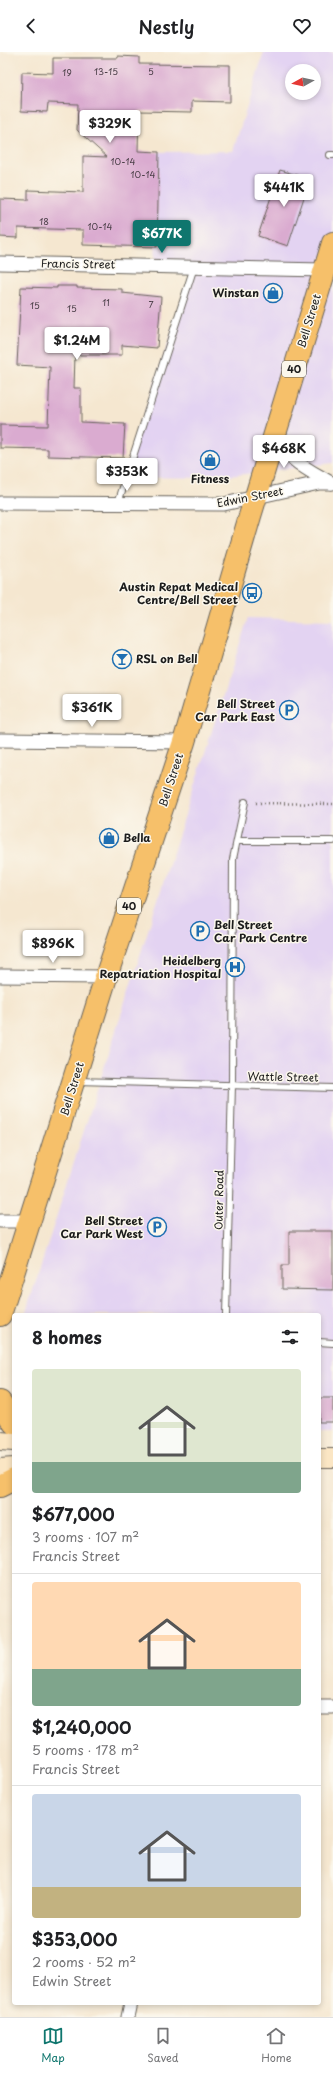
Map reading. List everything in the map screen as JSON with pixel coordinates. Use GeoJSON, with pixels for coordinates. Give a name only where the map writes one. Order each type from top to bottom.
{"type":"FeatureCollection","features":[{"type":"Feature","properties":{"kind":"highway","name":"Bell Street"},"geometry":{"type":"LineString","coordinates":[[0,1315],[106,977],[184,742],[277,425],[333,243]]}},
{"type":"Feature","properties":{"kind":"highway"},"geometry":{"type":"LineString","coordinates":[[0,1402],[12,1420]]}},
{"type":"Feature","properties":{"kind":"highway"},"geometry":{"type":"LineString","coordinates":[[0,1486],[12,1480]]}},
{"type":"Feature","properties":{"kind":"street","name":"Francis Street"},"geometry":{"type":"LineString","coordinates":[[0,263],[324,270]]}},
{"type":"Feature","properties":{"kind":"street","name":"Edwin Street"},"geometry":{"type":"LineString","coordinates":[[277,425],[279,442],[293,460],[332,483]]}},
{"type":"Feature","properties":{"kind":"street","name":"Edwin Street"},"geometry":{"type":"LineString","coordinates":[[0,503],[117,505],[224,504],[319,483],[332,483]]}},
{"type":"Feature","properties":{"kind":"street"},"geometry":{"type":"LineString","coordinates":[[0,740],[184,742]]}},
{"type":"Feature","properties":{"kind":"street"},"geometry":{"type":"LineString","coordinates":[[0,976],[106,977]]}},
{"type":"Feature","properties":{"kind":"street"},"geometry":{"type":"LineString","coordinates":[[0,1221],[29,1221]]}},
{"type":"Feature","properties":{"kind":"street"},"geometry":{"type":"LineString","coordinates":[[0,1441],[12,1442]]}},
{"type":"Feature","properties":{"kind":"street"},"geometry":{"type":"LineString","coordinates":[[321,1458],[333,1458]]}},
{"type":"Feature","properties":{"kind":"street"},"geometry":{"type":"LineString","coordinates":[[0,1468],[12,1467]]}},
{"type":"Feature","properties":{"kind":"street"},"geometry":{"type":"LineString","coordinates":[[321,1707],[333,1707]]}},
{"type":"Feature","properties":{"kind":"street"},"geometry":{"type":"LineString","coordinates":[[128,2017],[131,2005]]}},
{"type":"Feature","properties":{"kind":"lane"},"geometry":{"type":"LineString","coordinates":[[117,505],[194,267]]}},
{"type":"Feature","properties":{"kind":"lane","name":"Outer Road"},"geometry":{"type":"LineString","coordinates":[[226,1313],[232,1085],[233,859],[245,802]]}},
{"type":"Feature","properties":{"kind":"lane"},"geometry":{"type":"LineString","coordinates":[[237,841],[333,841]]}},
{"type":"Feature","properties":{"kind":"lane","name":"Wattle Street"},"geometry":{"type":"LineString","coordinates":[[74,1081],[333,1088]]}},
{"type":"Feature","properties":{"kind":"lane"},"geometry":{"type":"LineString","coordinates":[[321,1342],[333,1342]]}},
{"type":"Feature","properties":{"kind":"path"},"geometry":{"type":"LineString","coordinates":[[243,812],[254,812],[255,803],[333,804]]}},
{"type":"Feature","properties":{"kind":"shaded area"},"geometry":{"type":"Polygon","coordinates":[[[264,52],[333,52],[333,463],[214,478],[123,477],[194,267],[155,266],[159,152],[233,151],[264,52]]]}},
{"type":"Feature","properties":{"kind":"shaded area","name":"Heidelberg Repatriation Hospital"},"geometry":{"type":"Polygon","coordinates":[[[248,618],[333,620],[333,1432],[321,1432],[321,1313],[26,1313],[248,618]]]}},
{"type":"Feature","properties":{"kind":"building"},"geometry":{"type":"Polygon","coordinates":[[[118,56],[139,57],[139,64],[230,65],[230,102],[192,101],[192,112],[139,111],[138,151],[159,152],[157,247],[83,245],[83,230],[18,228],[18,238],[0,237],[0,199],[28,200],[28,190],[83,192],[83,156],[107,157],[77,130],[78,104],[48,103],[47,112],[21,111],[22,72],[53,73],[53,58],[118,58],[118,56]]]}},
{"type":"Feature","properties":{"kind":"building"},"geometry":{"type":"Polygon","coordinates":[[[280,170],[310,179],[288,246],[258,236],[280,170]]]}},
{"type":"Feature","properties":{"kind":"building"},"geometry":{"type":"Polygon","coordinates":[[[57,286],[122,289],[122,293],[161,297],[157,348],[122,345],[122,355],[75,355],[74,388],[81,388],[81,422],[125,424],[123,458],[48,456],[48,449],[0,448],[0,425],[48,426],[50,367],[17,365],[21,287],[57,288],[57,286]]]}},
{"type":"Feature","properties":{"kind":"building"},"geometry":{"type":"Polygon","coordinates":[[[289,1231],[333,1231],[333,1290],[282,1289],[282,1265],[289,1265],[289,1231]]]}},
{"type":"Feature","properties":{"kind":"building"},"geometry":{"type":"Polygon","coordinates":[[[321,1398],[333,1398],[333,1422],[321,1422],[321,1398]]]}},
{"type":"Feature","properties":{"kind":"place","name":"Winstan"},"geometry":{"type":"Point","coordinates":[273,293]}},
{"type":"Feature","properties":{"kind":"place","name":"Fitness"},"geometry":{"type":"Point","coordinates":[210,460]}},
{"type":"Feature","properties":{"kind":"place","name":"Austin Repat Medical Centre/Bell Street"},"geometry":{"type":"Point","coordinates":[252,593]}},
{"type":"Feature","properties":{"kind":"place","name":"RSL on Bell"},"geometry":{"type":"Point","coordinates":[122,659]}},
{"type":"Feature","properties":{"kind":"place","name":"Bell Street Car Park East"},"geometry":{"type":"Point","coordinates":[289,710]}},
{"type":"Feature","properties":{"kind":"place","name":"Bella"},"geometry":{"type":"Point","coordinates":[109,838]}},
{"type":"Feature","properties":{"kind":"place","name":"Bell Street Car Park Centre"},"geometry":{"type":"Point","coordinates":[200,931]}},
{"type":"Feature","properties":{"kind":"place","name":"Heidelberg Repatriation Hospital"},"geometry":{"type":"Point","coordinates":[235,967]}},
{"type":"Feature","properties":{"kind":"place","name":"Bell Street Car Park West"},"geometry":{"type":"Point","coordinates":[157,1227]}}]}
